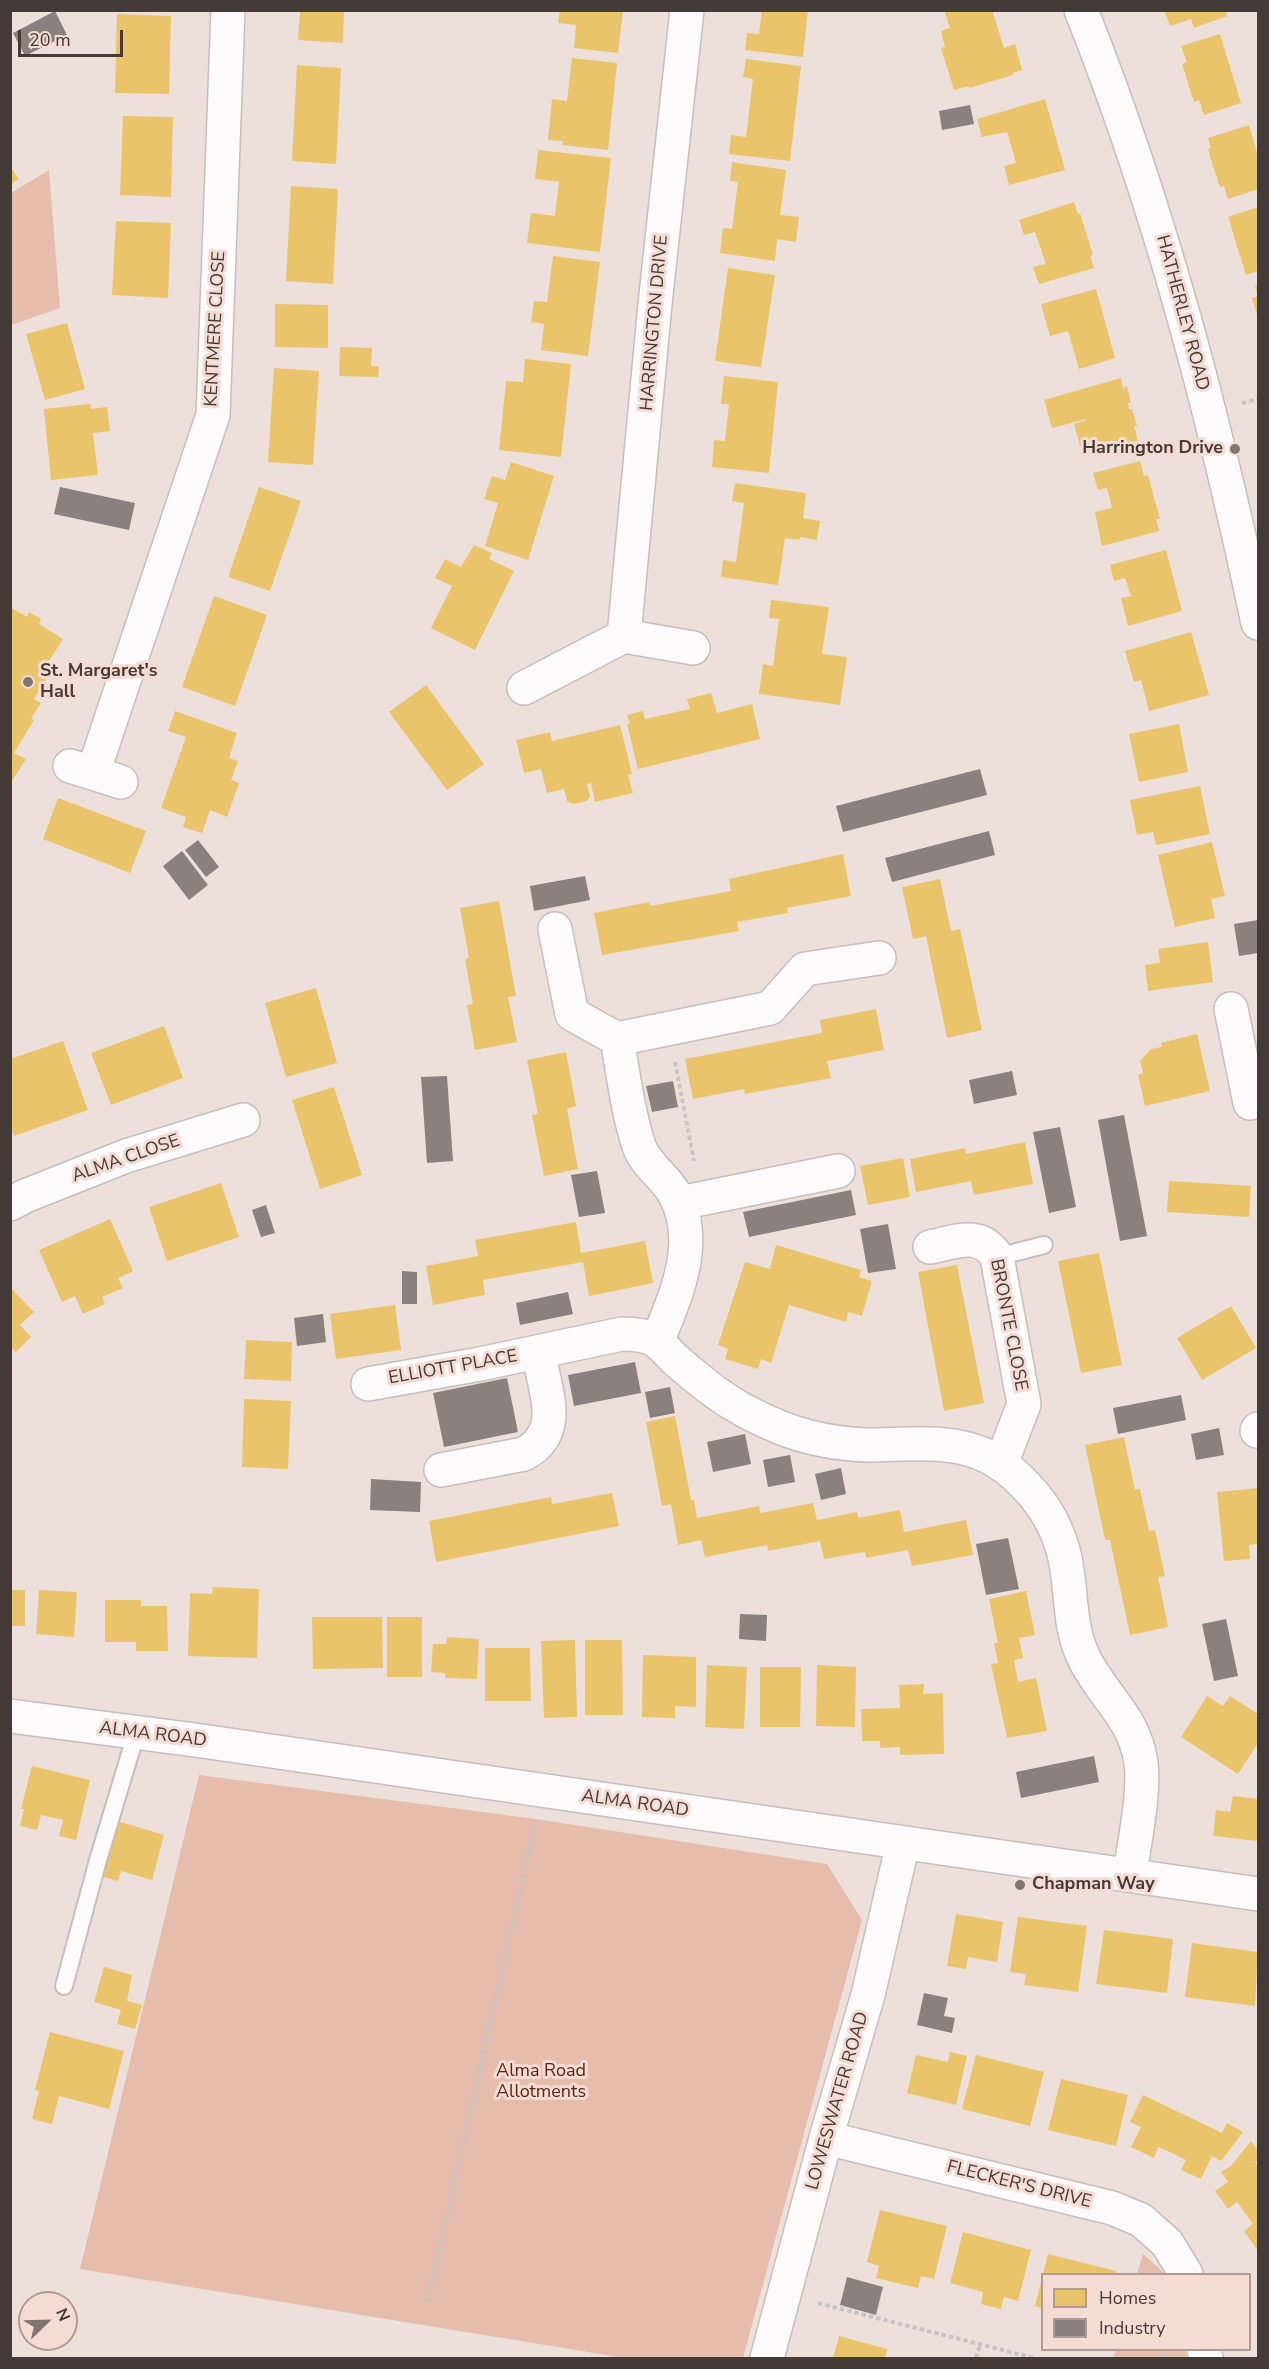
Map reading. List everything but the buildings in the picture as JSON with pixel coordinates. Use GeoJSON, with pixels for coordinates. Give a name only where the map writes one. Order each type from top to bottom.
{"type":"FeatureCollection","features":[{"type":"Feature","properties":{"kind":"street","name":"KENTMERE CLOSE"},"geometry":{"type":"LineString","coordinates":[[95,774],[213,415],[224,172],[228,10]]}},
{"type":"Feature","properties":{"kind":"street","name":"HARRINGTON DRIVE"},"geometry":{"type":"LineString","coordinates":[[624,636],[655,304],[687,10]]}},
{"type":"Feature","properties":{"kind":"street","name":"HATHERLEY ROAD"},"geometry":{"type":"LineString","coordinates":[[1081,10],[1105,70],[1162,238],[1209,410],[1258,623]]}},
{"type":"Feature","properties":{"kind":"street"},"geometry":{"type":"LineString","coordinates":[[524,687],[624,636],[693,648]]}},
{"type":"Feature","properties":{"kind":"street"},"geometry":{"type":"LineString","coordinates":[[555,929],[572,1014],[617,1039],[770,1008],[805,969],[879,958]]}},
{"type":"Feature","properties":{"kind":"street"},"geometry":{"type":"LineString","coordinates":[[1243,1028],[1250,1103]]}},
{"type":"Feature","properties":{"kind":"street"},"geometry":{"type":"LineString","coordinates":[[617,1039],[640,1148],[673,1190],[691,1201],[838,1172]]}},
{"type":"Feature","properties":{"kind":"street","name":"ALMA CLOSE"},"geometry":{"type":"LineString","coordinates":[[10,1204],[126,1156],[243,1120]]}},
{"type":"Feature","properties":{"kind":"street"},"geometry":{"type":"LineString","coordinates":[[691,1201],[682,1280],[657,1342],[678,1362],[718,1395],[767,1422],[797,1434],[866,1445],[959,1446],[981,1453],[1001,1464],[1016,1475],[1040,1501],[1051,1518],[1063,1551],[1073,1622],[1083,1656],[1100,1684],[1122,1712],[1137,1744],[1142,1781],[1130,1875]]}},
{"type":"Feature","properties":{"kind":"street","name":"BRONTE CLOSE"},"geometry":{"type":"LineString","coordinates":[[930,1247],[972,1239],[987,1244],[997,1257],[1024,1404],[1001,1464]]}},
{"type":"Feature","properties":{"kind":"street","name":"ELLIOTT PLACE"},"geometry":{"type":"LineString","coordinates":[[368,1384],[622,1334],[635,1334],[657,1342]]}},
{"type":"Feature","properties":{"kind":"street","name":"ELLIOTT PLACE"},"geometry":{"type":"LineString","coordinates":[[441,1470],[524,1454],[544,1439],[549,1427],[549,1413],[538,1352]]}},
{"type":"Feature","properties":{"kind":"street","name":"ALMA ROAD"},"geometry":{"type":"LineString","coordinates":[[10,1716],[1258,1894]]}},
{"type":"Feature","properties":{"kind":"street","name":"LOWESWATER ROAD"},"geometry":{"type":"LineString","coordinates":[[767,2358],[867,1995],[903,1843]]}},
{"type":"Feature","properties":{"kind":"street","name":"FLECKER'S DRIVE"},"geometry":{"type":"LineString","coordinates":[[826,2138],[1112,2208],[1141,2220],[1167,2243],[1185,2273]]}},
{"type":"Feature","properties":{"kind":"lane"},"geometry":{"type":"LineString","coordinates":[[997,1257],[1044,1245]]}},
{"type":"Feature","properties":{"kind":"lane"},"geometry":{"type":"LineString","coordinates":[[64,1986],[98,1860],[136,1734]]}},
{"type":"Feature","properties":{"kind":"path"},"geometry":{"type":"LineString","coordinates":[[669,1029],[691,1201]]}},
{"type":"Feature","properties":{"kind":"path"},"geometry":{"type":"LineString","coordinates":[[427,2303],[542,1791]]}},
{"type":"Feature","properties":{"kind":"path"},"geometry":{"type":"LineString","coordinates":[[786,2294],[1034,2358]]}},
{"type":"Feature","properties":{"kind":"path"},"geometry":{"type":"LineString","coordinates":[[976,2358],[980,2345]]}},
{"type":"Feature","properties":{"kind":"green space"},"geometry":{"type":"Polygon","coordinates":[[[49,170],[60,308],[11,325],[11,193],[49,170]]]}},
{"type":"Feature","properties":{"kind":"green space","name":"Alma Road Allotments"},"geometry":{"type":"Polygon","coordinates":[[[199,1775],[536,1819],[827,1864],[862,1920],[743,2358],[625,2358],[80,2269],[199,1775]]]}},
{"type":"Feature","properties":{"kind":"green space"},"geometry":{"type":"Polygon","coordinates":[[[1143,2254],[1163,2273],[1137,2273],[1143,2254]]]}},
{"type":"Feature","properties":{"kind":"green space"},"geometry":{"type":"Polygon","coordinates":[[[1116,2351],[1185,2351],[1187,2358],[1113,2358],[1116,2351]]]}},
{"type":"Feature","properties":{"kind":"place","name":"Harrington Drive"},"geometry":{"type":"Point","coordinates":[1235,449]}},
{"type":"Feature","properties":{"kind":"place","name":"St. Margaret's Hall"},"geometry":{"type":"Point","coordinates":[28,682]}},
{"type":"Feature","properties":{"kind":"place","name":"Chapman Way"},"geometry":{"type":"Point","coordinates":[1020,1885]}}]}
